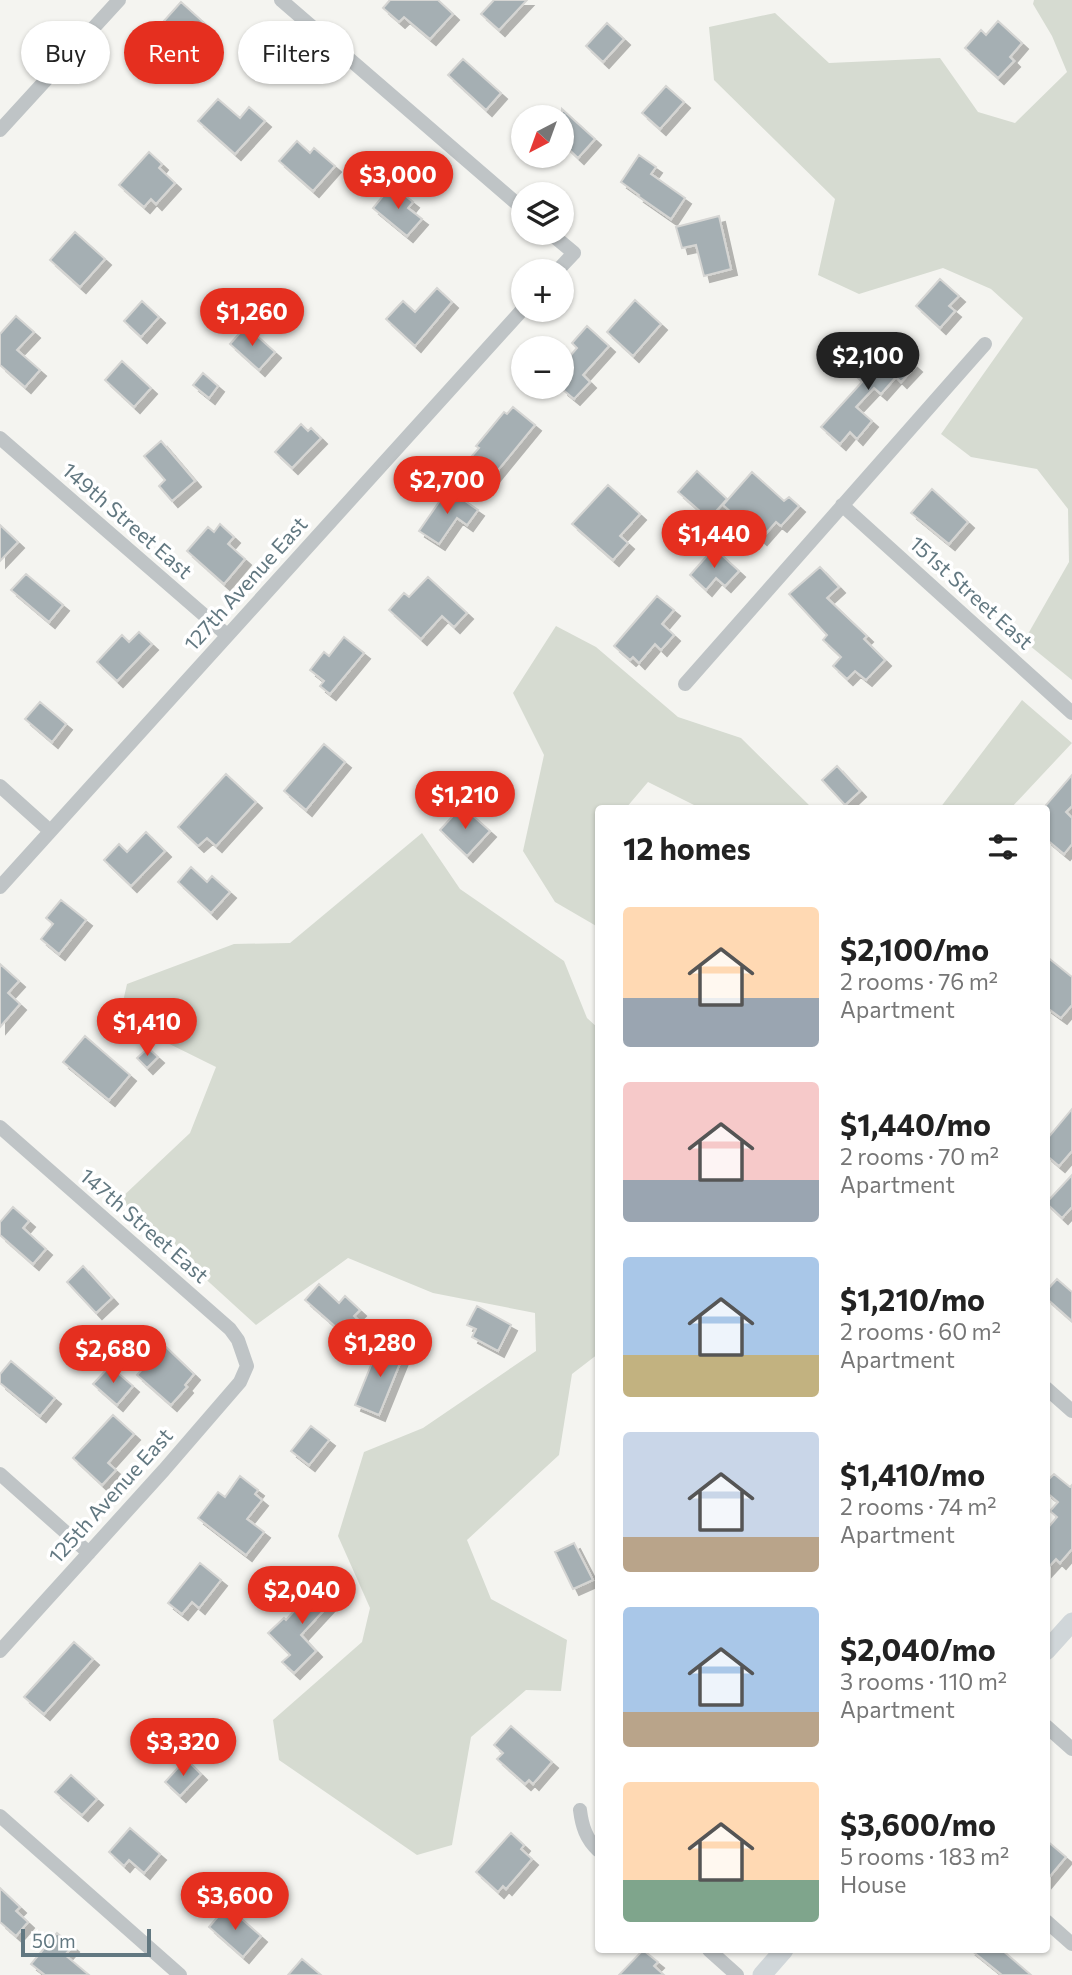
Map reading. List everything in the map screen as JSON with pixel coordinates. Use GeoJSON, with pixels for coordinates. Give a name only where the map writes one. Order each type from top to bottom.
{"type":"FeatureCollection","features":[{"type":"Feature","properties":{"kind":"main road"},"geometry":{"type":"LineString","coordinates":[[1050,1647],[1072,1622]]}},
{"type":"Feature","properties":{"kind":"main road"},"geometry":{"type":"LineString","coordinates":[[762,1975],[781,1953]]}},
{"type":"Feature","properties":{"kind":"street"},"geometry":{"type":"LineString","coordinates":[[0,130],[119,0]]}},
{"type":"Feature","properties":{"kind":"street"},"geometry":{"type":"LineString","coordinates":[[281,0],[511,199]]}},
{"type":"Feature","properties":{"kind":"street"},"geometry":{"type":"LineString","coordinates":[[564,245],[574,253],[568,259]]}},
{"type":"Feature","properties":{"kind":"street","name":"127th Avenue East"},"geometry":{"type":"LineString","coordinates":[[0,887],[511,322]]}},
{"type":"Feature","properties":{"kind":"street"},"geometry":{"type":"LineString","coordinates":[[685,684],[985,344]]}},
{"type":"Feature","properties":{"kind":"street","name":"149th Street East"},"geometry":{"type":"LineString","coordinates":[[0,438],[227,635]]}},
{"type":"Feature","properties":{"kind":"street","name":"151st Street East"},"geometry":{"type":"LineString","coordinates":[[842,505],[1072,713]]}},
{"type":"Feature","properties":{"kind":"street"},"geometry":{"type":"LineString","coordinates":[[0,786],[50,831]]}},
{"type":"Feature","properties":{"kind":"street","name":"147th Street East"},"geometry":{"type":"LineString","coordinates":[[0,1127],[218,1317],[238,1340],[247,1366]]}},
{"type":"Feature","properties":{"kind":"street","name":"125th Avenue East"},"geometry":{"type":"LineString","coordinates":[[0,1651],[164,1470],[240,1382],[247,1366]]}},
{"type":"Feature","properties":{"kind":"street"},"geometry":{"type":"LineString","coordinates":[[1050,1392],[1072,1411]]}},
{"type":"Feature","properties":{"kind":"street"},"geometry":{"type":"LineString","coordinates":[[0,1474],[89,1553]]}},
{"type":"Feature","properties":{"kind":"street"},"geometry":{"type":"LineString","coordinates":[[1050,1730],[1072,1749]]}},
{"type":"Feature","properties":{"kind":"street"},"geometry":{"type":"LineString","coordinates":[[580,1810],[582,1826],[595,1847]]}},
{"type":"Feature","properties":{"kind":"street"},"geometry":{"type":"LineString","coordinates":[[0,1816],[180,1975]]}},
{"type":"Feature","properties":{"kind":"street"},"geometry":{"type":"LineString","coordinates":[[1050,1925],[1072,1944]]}},
{"type":"Feature","properties":{"kind":"street"},"geometry":{"type":"LineString","coordinates":[[712,1953],[737,1975]]}},
{"type":"Feature","properties":{"kind":"shaded area"},"geometry":{"type":"Polygon","coordinates":[[[1034,0],[1072,0],[1072,680],[1024,641],[1069,562],[1068,509],[1037,469],[971,457],[941,434],[1023,318],[991,289],[943,268],[859,294],[818,275],[835,199],[714,80],[709,27],[775,13],[829,63],[940,58],[978,112],[1015,123],[1067,72],[1052,36],[1033,4],[1034,0]]]}},
{"type":"Feature","properties":{"kind":"shaded area"},"geometry":{"type":"Polygon","coordinates":[[[556,626],[596,647],[678,717],[741,738],[809,805],[694,805],[648,782],[629,805],[595,805],[595,925],[555,902],[523,851],[544,755],[513,693],[556,626]]]}},
{"type":"Feature","properties":{"kind":"shaded area"},"geometry":{"type":"Polygon","coordinates":[[[1022,700],[1072,743],[1014,805],[942,805],[1022,700]]]}},
{"type":"Feature","properties":{"kind":"shaded area"},"geometry":{"type":"Polygon","coordinates":[[[422,833],[460,889],[564,961],[587,1018],[595,1025],[595,1356],[572,1374],[559,1455],[467,1540],[491,1599],[567,1640],[561,1691],[526,1690],[471,1737],[452,1845],[417,1855],[279,1760],[273,1720],[362,1642],[370,1608],[338,1536],[364,1452],[423,1428],[536,1351],[535,1313],[433,1293],[348,1258],[256,1325],[119,1200],[190,1133],[216,1067],[119,1019],[127,984],[234,944],[290,943],[422,833]]]}},
{"type":"Feature","properties":{"kind":"building"},"geometry":{"type":"Polygon","coordinates":[[[390,0],[438,0],[453,14],[430,39],[404,17],[399,22],[383,8],[390,0]]]}},
{"type":"Feature","properties":{"kind":"building"},"geometry":{"type":"Polygon","coordinates":[[[494,0],[527,0],[499,30],[481,14],[494,0]]]}},
{"type":"Feature","properties":{"kind":"building"},"geometry":{"type":"Polygon","coordinates":[[[181,2],[202,21],[164,21],[181,2]]]}},
{"type":"Feature","properties":{"kind":"building"},"geometry":{"type":"Polygon","coordinates":[[[998,21],[1022,43],[1010,57],[1014,61],[998,78],[965,48],[981,30],[986,35],[998,21]]]}},
{"type":"Feature","properties":{"kind":"building"},"geometry":{"type":"Polygon","coordinates":[[[607,23],[624,39],[603,62],[586,46],[607,23]]]}},
{"type":"Feature","properties":{"kind":"building"},"geometry":{"type":"Polygon","coordinates":[[[463,59],[501,93],[486,110],[448,75],[463,59]]]}},
{"type":"Feature","properties":{"kind":"building"},"geometry":{"type":"Polygon","coordinates":[[[666,86],[684,102],[660,129],[642,113],[666,86]]]}},
{"type":"Feature","properties":{"kind":"building"},"geometry":{"type":"Polygon","coordinates":[[[218,99],[240,118],[249,107],[265,121],[235,154],[198,121],[218,99]]]}},
{"type":"Feature","properties":{"kind":"building"},"geometry":{"type":"Polygon","coordinates":[[[574,120],[595,139],[578,158],[574,154],[574,120]]]}},
{"type":"Feature","properties":{"kind":"building"},"geometry":{"type":"Polygon","coordinates":[[[297,141],[310,153],[314,148],[335,166],[313,191],[279,161],[297,141]]]}},
{"type":"Feature","properties":{"kind":"building"},"geometry":{"type":"Polygon","coordinates":[[[149,152],[162,164],[159,168],[175,183],[156,204],[151,199],[144,207],[119,185],[149,152]]]}},
{"type":"Feature","properties":{"kind":"building"},"geometry":{"type":"Polygon","coordinates":[[[639,155],[656,167],[651,174],[685,198],[671,219],[621,182],[639,155]]]}},
{"type":"Feature","properties":{"kind":"building"},"geometry":{"type":"Polygon","coordinates":[[[392,185],[413,202],[408,208],[422,219],[407,236],[373,208],[392,185]]]}},
{"type":"Feature","properties":{"kind":"building"},"geometry":{"type":"Polygon","coordinates":[[[719,216],[731,269],[704,276],[696,245],[682,248],[676,227],[719,216]]]}},
{"type":"Feature","properties":{"kind":"building"},"geometry":{"type":"Polygon","coordinates":[[[75,232],[105,259],[80,287],[50,260],[75,232]]]}},
{"type":"Feature","properties":{"kind":"building"},"geometry":{"type":"Polygon","coordinates":[[[940,279],[959,296],[949,306],[955,311],[940,328],[916,306],[940,279]]]}},
{"type":"Feature","properties":{"kind":"building"},"geometry":{"type":"Polygon","coordinates":[[[437,288],[452,302],[415,346],[386,319],[403,301],[415,312],[437,288]]]}},
{"type":"Feature","properties":{"kind":"building"},"geometry":{"type":"Polygon","coordinates":[[[635,300],[661,324],[633,356],[607,332],[635,300]]]}},
{"type":"Feature","properties":{"kind":"building"},"geometry":{"type":"Polygon","coordinates":[[[142,301],[159,317],[141,337],[124,321],[142,301]]]}},
{"type":"Feature","properties":{"kind":"building"},"geometry":{"type":"Polygon","coordinates":[[[16,316],[34,332],[17,350],[40,370],[25,387],[0,365],[0,334],[16,316]]]}},
{"type":"Feature","properties":{"kind":"building"},"geometry":{"type":"Polygon","coordinates":[[[246,326],[275,352],[259,370],[230,344],[246,326]]]}},
{"type":"Feature","properties":{"kind":"building"},"geometry":{"type":"Polygon","coordinates":[[[587,326],[609,346],[583,375],[590,382],[574,399],[574,351],[577,348],[574,341],[587,326]]]}},
{"type":"Feature","properties":{"kind":"building"},"geometry":{"type":"Polygon","coordinates":[[[888,341],[916,366],[901,382],[896,377],[881,394],[874,388],[856,407],[872,421],[857,439],[850,432],[840,444],[821,427],[862,382],[856,376],[888,341]]]}},
{"type":"Feature","properties":{"kind":"building"},"geometry":{"type":"Polygon","coordinates":[[[122,361],[151,388],[134,407],[105,380],[122,361]]]}},
{"type":"Feature","properties":{"kind":"building"},"geometry":{"type":"Polygon","coordinates":[[[203,373],[218,386],[209,398],[193,385],[203,373]]]}},
{"type":"Feature","properties":{"kind":"building"},"geometry":{"type":"Polygon","coordinates":[[[513,407],[535,425],[494,475],[471,457],[479,448],[476,446],[504,412],[507,414],[513,407]]]}},
{"type":"Feature","properties":{"kind":"building"},"geometry":{"type":"Polygon","coordinates":[[[301,424],[308,431],[311,428],[321,438],[292,468],[275,452],[301,424]]]}},
{"type":"Feature","properties":{"kind":"building"},"geometry":{"type":"Polygon","coordinates":[[[161,441],[195,481],[172,501],[159,486],[165,480],[144,456],[161,441]]]}},
{"type":"Feature","properties":{"kind":"building"},"geometry":{"type":"Polygon","coordinates":[[[697,471],[727,499],[709,519],[678,492],[697,471]]]}},
{"type":"Feature","properties":{"kind":"building"},"geometry":{"type":"Polygon","coordinates":[[[752,472],[784,501],[789,497],[799,506],[781,526],[776,522],[761,539],[723,505],[752,472]]]}},
{"type":"Feature","properties":{"kind":"building"},"geometry":{"type":"Polygon","coordinates":[[[608,485],[640,514],[620,536],[628,543],[613,560],[572,524],[608,485]]]}},
{"type":"Feature","properties":{"kind":"building"},"geometry":{"type":"Polygon","coordinates":[[[448,489],[478,510],[467,525],[457,518],[439,544],[419,531],[448,489]]]}},
{"type":"Feature","properties":{"kind":"building"},"geometry":{"type":"Polygon","coordinates":[[[932,489],[968,522],[949,544],[911,513],[932,489]]]}},
{"type":"Feature","properties":{"kind":"building"},"geometry":{"type":"Polygon","coordinates":[[[220,524],[234,537],[228,544],[245,559],[224,584],[187,551],[208,527],[214,532],[220,524]]]}},
{"type":"Feature","properties":{"kind":"building"},"geometry":{"type":"Polygon","coordinates":[[[0,525],[18,542],[0,561],[0,525]]]}},
{"type":"Feature","properties":{"kind":"building"},"geometry":{"type":"Polygon","coordinates":[[[714,548],[739,571],[725,586],[716,578],[706,590],[690,575],[714,548]]]}},
{"type":"Feature","properties":{"kind":"building"},"geometry":{"type":"Polygon","coordinates":[[[820,567],[839,587],[827,598],[867,636],[864,639],[885,660],[866,680],[855,671],[847,679],[833,666],[841,657],[823,640],[827,635],[789,594],[820,567]]]}},
{"type":"Feature","properties":{"kind":"building"},"geometry":{"type":"Polygon","coordinates":[[[26,574],[63,605],[49,622],[11,590],[26,574]]]}},
{"type":"Feature","properties":{"kind":"building"},"geometry":{"type":"Polygon","coordinates":[[[428,577],[467,613],[454,627],[442,616],[421,639],[389,610],[404,593],[409,597],[428,577]]]}},
{"type":"Feature","properties":{"kind":"building"},"geometry":{"type":"Polygon","coordinates":[[[657,596],[674,610],[662,624],[674,635],[661,650],[655,644],[639,663],[633,657],[630,660],[614,646],[657,596]]]}},
{"type":"Feature","properties":{"kind":"building"},"geometry":{"type":"Polygon","coordinates":[[[139,632],[152,644],[117,681],[97,662],[122,635],[129,642],[139,632]]]}},
{"type":"Feature","properties":{"kind":"building"},"geometry":{"type":"Polygon","coordinates":[[[344,637],[364,653],[330,694],[320,686],[324,681],[310,670],[324,652],[329,656],[344,637]]]}},
{"type":"Feature","properties":{"kind":"building"},"geometry":{"type":"Polygon","coordinates":[[[40,702],[66,724],[52,742],[25,719],[40,702]]]}},
{"type":"Feature","properties":{"kind":"building"},"geometry":{"type":"Polygon","coordinates":[[[324,744],[345,762],[306,810],[284,791],[324,744]]]}},
{"type":"Feature","properties":{"kind":"building"},"geometry":{"type":"Polygon","coordinates":[[[837,766],[860,791],[845,805],[822,780],[837,766]]]}},
{"type":"Feature","properties":{"kind":"building"},"geometry":{"type":"Polygon","coordinates":[[[226,774],[256,802],[216,846],[207,838],[198,846],[178,827],[226,774]]]}},
{"type":"Feature","properties":{"kind":"building"},"geometry":{"type":"Polygon","coordinates":[[[1072,775],[1072,806],[1066,812],[1072,818],[1072,844],[1064,854],[1050,842],[1050,805],[1046,805],[1072,775]]]}},
{"type":"Feature","properties":{"kind":"building"},"geometry":{"type":"Polygon","coordinates":[[[462,806],[490,831],[467,856],[440,830],[462,806]]]}},
{"type":"Feature","properties":{"kind":"building"},"geometry":{"type":"Polygon","coordinates":[[[146,832],[165,851],[131,886],[104,860],[119,844],[127,852],[146,832]]]}},
{"type":"Feature","properties":{"kind":"building"},"geometry":{"type":"Polygon","coordinates":[[[191,867],[207,882],[212,876],[230,892],[211,913],[178,882],[191,867]]]}},
{"type":"Feature","properties":{"kind":"building"},"geometry":{"type":"Polygon","coordinates":[[[61,900],[86,920],[59,954],[41,939],[53,924],[46,918],[61,900]]]}},
{"type":"Feature","properties":{"kind":"building"},"geometry":{"type":"Polygon","coordinates":[[[1050,959],[1072,977],[1072,1005],[1061,1018],[1050,1010],[1050,959]]]}},
{"type":"Feature","properties":{"kind":"building"},"geometry":{"type":"Polygon","coordinates":[[[0,964],[19,981],[8,993],[20,1004],[0,1027],[0,964]]]}},
{"type":"Feature","properties":{"kind":"building"},"geometry":{"type":"Polygon","coordinates":[[[85,1036],[130,1075],[109,1100],[63,1062],[85,1036]]]}},
{"type":"Feature","properties":{"kind":"building"},"geometry":{"type":"Polygon","coordinates":[[[148,1048],[158,1057],[147,1068],[137,1058],[148,1048]]]}},
{"type":"Feature","properties":{"kind":"building"},"geometry":{"type":"Polygon","coordinates":[[[1072,1109],[1072,1151],[1059,1166],[1050,1158],[1050,1135],[1072,1109]]]}},
{"type":"Feature","properties":{"kind":"building"},"geometry":{"type":"Polygon","coordinates":[[[1072,1175],[1072,1207],[1062,1218],[1050,1207],[1050,1199],[1072,1175]]]}},
{"type":"Feature","properties":{"kind":"building"},"geometry":{"type":"Polygon","coordinates":[[[13,1207],[29,1221],[23,1228],[46,1249],[33,1264],[0,1235],[0,1222],[13,1207]]]}},
{"type":"Feature","properties":{"kind":"building"},"geometry":{"type":"Polygon","coordinates":[[[83,1266],[112,1298],[96,1313],[67,1282],[83,1266]]]}},
{"type":"Feature","properties":{"kind":"building"},"geometry":{"type":"Polygon","coordinates":[[[1057,1279],[1072,1292],[1072,1321],[1050,1302],[1050,1287],[1057,1279]]]}},
{"type":"Feature","properties":{"kind":"building"},"geometry":{"type":"Polygon","coordinates":[[[319,1284],[339,1303],[345,1296],[360,1310],[354,1316],[358,1320],[345,1335],[305,1300],[319,1284]]]}},
{"type":"Feature","properties":{"kind":"building"},"geometry":{"type":"Polygon","coordinates":[[[477,1306],[511,1325],[498,1351],[472,1337],[476,1329],[467,1325],[477,1306]]]}},
{"type":"Feature","properties":{"kind":"building"},"geometry":{"type":"Polygon","coordinates":[[[380,1343],[404,1353],[379,1415],[355,1405],[380,1343]]]}},
{"type":"Feature","properties":{"kind":"building"},"geometry":{"type":"Polygon","coordinates":[[[164,1345],[194,1374],[185,1385],[187,1387],[171,1405],[137,1375],[164,1345]]]}},
{"type":"Feature","properties":{"kind":"building"},"geometry":{"type":"Polygon","coordinates":[[[11,1361],[55,1398],[40,1416],[0,1383],[0,1374],[11,1361]]]}},
{"type":"Feature","properties":{"kind":"building"},"geometry":{"type":"Polygon","coordinates":[[[110,1366],[133,1386],[117,1405],[93,1384],[110,1366]]]}},
{"type":"Feature","properties":{"kind":"building"},"geometry":{"type":"Polygon","coordinates":[[[113,1415],[134,1434],[108,1463],[116,1470],[102,1485],[73,1458],[113,1415]]]}},
{"type":"Feature","properties":{"kind":"building"},"geometry":{"type":"Polygon","coordinates":[[[311,1426],[329,1440],[309,1465],[291,1451],[311,1426]]]}},
{"type":"Feature","properties":{"kind":"building"},"geometry":{"type":"Polygon","coordinates":[[[1054,1474],[1070,1487],[1072,1485],[1072,1549],[1060,1563],[1056,1559],[1050,1566],[1050,1525],[1057,1517],[1050,1511],[1058,1502],[1050,1495],[1050,1478],[1054,1474]]]}},
{"type":"Feature","properties":{"kind":"building"},"geometry":{"type":"Polygon","coordinates":[[[240,1476],[258,1490],[255,1494],[262,1500],[247,1519],[264,1532],[246,1555],[198,1518],[218,1492],[225,1497],[240,1476]]]}},
{"type":"Feature","properties":{"kind":"building"},"geometry":{"type":"Polygon","coordinates":[[[574,1543],[593,1580],[573,1589],[555,1552],[574,1543]]]}},
{"type":"Feature","properties":{"kind":"building"},"geometry":{"type":"Polygon","coordinates":[[[200,1563],[221,1580],[199,1608],[192,1602],[182,1614],[168,1603],[200,1563]]]}},
{"type":"Feature","properties":{"kind":"building"},"geometry":{"type":"Polygon","coordinates":[[[322,1580],[338,1595],[301,1635],[316,1651],[294,1673],[282,1662],[290,1655],[268,1633],[284,1618],[286,1620],[322,1580]]]}},
{"type":"Feature","properties":{"kind":"building"},"geometry":{"type":"Polygon","coordinates":[[[74,1642],[93,1659],[44,1714],[24,1697],[74,1642]]]}},
{"type":"Feature","properties":{"kind":"building"},"geometry":{"type":"Polygon","coordinates":[[[511,1726],[552,1762],[533,1784],[529,1780],[525,1784],[497,1759],[503,1753],[494,1745],[511,1726]]]}},
{"type":"Feature","properties":{"kind":"building"},"geometry":{"type":"Polygon","coordinates":[[[186,1759],[201,1774],[180,1796],[165,1782],[186,1759]]]}},
{"type":"Feature","properties":{"kind":"building"},"geometry":{"type":"Polygon","coordinates":[[[71,1775],[97,1799],[82,1815],[55,1792],[71,1775]]]}},
{"type":"Feature","properties":{"kind":"building"},"geometry":{"type":"Polygon","coordinates":[[[130,1828],[160,1854],[144,1873],[129,1860],[124,1866],[109,1852],[130,1828]]]}},
{"type":"Feature","properties":{"kind":"building"},"geometry":{"type":"Polygon","coordinates":[[[511,1833],[524,1845],[521,1849],[532,1859],[506,1889],[503,1886],[498,1892],[476,1872],[511,1833]]]}},
{"type":"Feature","properties":{"kind":"building"},"geometry":{"type":"Polygon","coordinates":[[[1050,1843],[1066,1857],[1050,1876],[1050,1843]]]}},
{"type":"Feature","properties":{"kind":"building"},"geometry":{"type":"Polygon","coordinates":[[[0,1888],[20,1907],[16,1911],[28,1922],[16,1936],[0,1922],[0,1888]]]}},
{"type":"Feature","properties":{"kind":"building"},"geometry":{"type":"Polygon","coordinates":[[[227,1906],[261,1936],[243,1957],[209,1927],[227,1906]]]}},
{"type":"Feature","properties":{"kind":"building"},"geometry":{"type":"Polygon","coordinates":[[[57,1933],[73,1946],[65,1955],[89,1975],[45,1975],[31,1964],[57,1933]]]}},
{"type":"Feature","properties":{"kind":"building"},"geometry":{"type":"Polygon","coordinates":[[[640,1953],[647,1953],[658,1962],[654,1966],[664,1975],[619,1975],[640,1953]]]}},
{"type":"Feature","properties":{"kind":"building"},"geometry":{"type":"Polygon","coordinates":[[[975,1953],[1005,1953],[1031,1975],[1002,1975],[975,1953]]]}},
{"type":"Feature","properties":{"kind":"building"},"geometry":{"type":"Polygon","coordinates":[[[302,1959],[321,1975],[288,1975],[302,1959]]]}}]}
